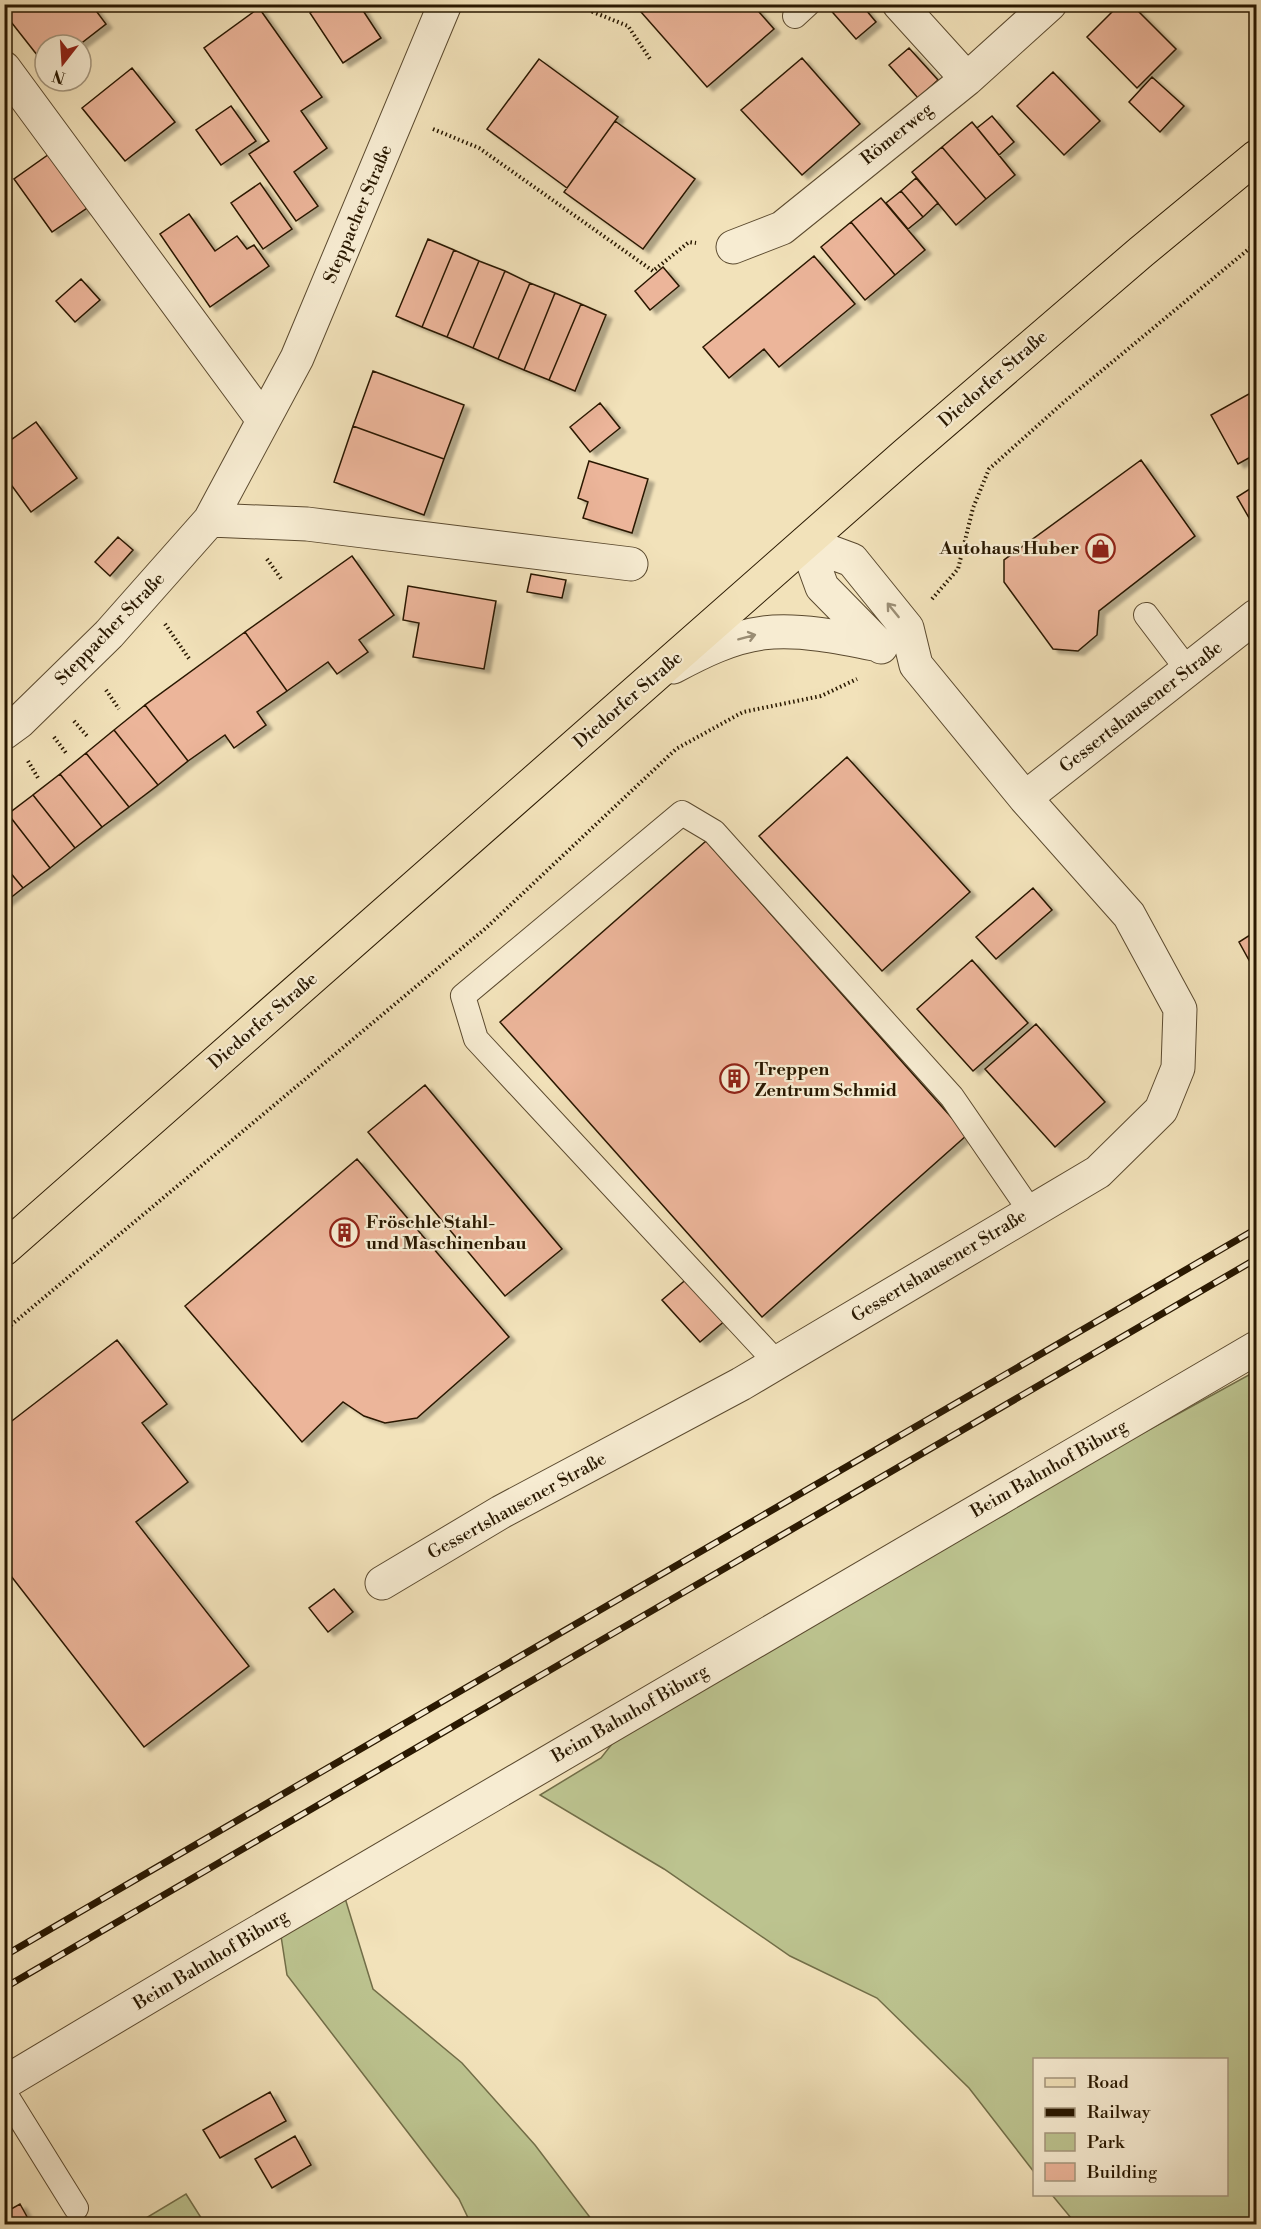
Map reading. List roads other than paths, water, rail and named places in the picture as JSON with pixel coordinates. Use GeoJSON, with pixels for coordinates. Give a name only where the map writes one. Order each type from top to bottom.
{"type":"FeatureCollection","features":[{"type":"Feature","properties":{"kind":"main road","name":"Diedorfer Straße"},"geometry":{"type":"LineString","coordinates":[[4,1249],[806,543],[1132,260],[1257,157]]}},
{"type":"Feature","properties":{"kind":"street","name":"Steppacher Straße"},"geometry":{"type":"LineString","coordinates":[[4,733],[19,722],[109,634],[210,520],[297,358],[445,4]]}},
{"type":"Feature","properties":{"kind":"street"},"geometry":{"type":"LineString","coordinates":[[900,4],[967,79]]}},
{"type":"Feature","properties":{"kind":"street","name":"Römerweg"},"geometry":{"type":"LineString","coordinates":[[733,247],[782,228],[967,79],[1050,4]]}},
{"type":"Feature","properties":{"kind":"street"},"geometry":{"type":"LineString","coordinates":[[4,68],[264,420]]}},
{"type":"Feature","properties":{"kind":"street"},"geometry":{"type":"LineString","coordinates":[[210,520],[308,524],[631,564]]}},
{"type":"Feature","properties":{"kind":"street","name":"Gessertshausener Straße"},"geometry":{"type":"LineString","coordinates":[[382,1583],[501,1512],[777,1363],[1098,1172],[1161,1110],[1178,1068],[1180,1009],[1130,915],[1025,798],[897,647],[822,587],[806,543]]}},
{"type":"Feature","properties":{"kind":"street","name":"Gessertshausener Straße"},"geometry":{"type":"LineString","coordinates":[[1025,798],[1257,616]]}},
{"type":"Feature","properties":{"kind":"street"},"geometry":{"type":"LineString","coordinates":[[655,676],[712,647],[764,633],[830,636],[897,647]]}},
{"type":"Feature","properties":{"kind":"street","name":"Beim Bahnhof Biburg"},"geometry":{"type":"LineString","coordinates":[[4,2083],[1257,1348]]}},
{"type":"Feature","properties":{"kind":"lane"},"geometry":{"type":"LineString","coordinates":[[1146,615],[1187,669]]}},
{"type":"Feature","properties":{"kind":"lane"},"geometry":{"type":"LineString","coordinates":[[777,1363],[477,1039],[463,996],[682,813],[714,832],[952,1097],[1031,1212]]}},
{"type":"Feature","properties":{"kind":"lane"},"geometry":{"type":"LineString","coordinates":[[4,2092],[76,2208]]}},
{"type":"Feature","properties":{"kind":"railway"},"geometry":{"type":"LineString","coordinates":[[4,1956],[1256,1229]]}},
{"type":"Feature","properties":{"kind":"railway"},"geometry":{"type":"LineString","coordinates":[[4,1988],[1256,1259]]}},
{"type":"Feature","properties":{"kind":"place","name":"Autohaus Huber"},"geometry":{"type":"Point","coordinates":[1100,548]}},
{"type":"Feature","properties":{"kind":"place","name":"Treppen Zentrum Schmid"},"geometry":{"type":"Point","coordinates":[734,1079]}},
{"type":"Feature","properties":{"kind":"place","name":"Fröschle Stahl- und Maschinenbau"},"geometry":{"type":"Point","coordinates":[345,1232]}}]}
